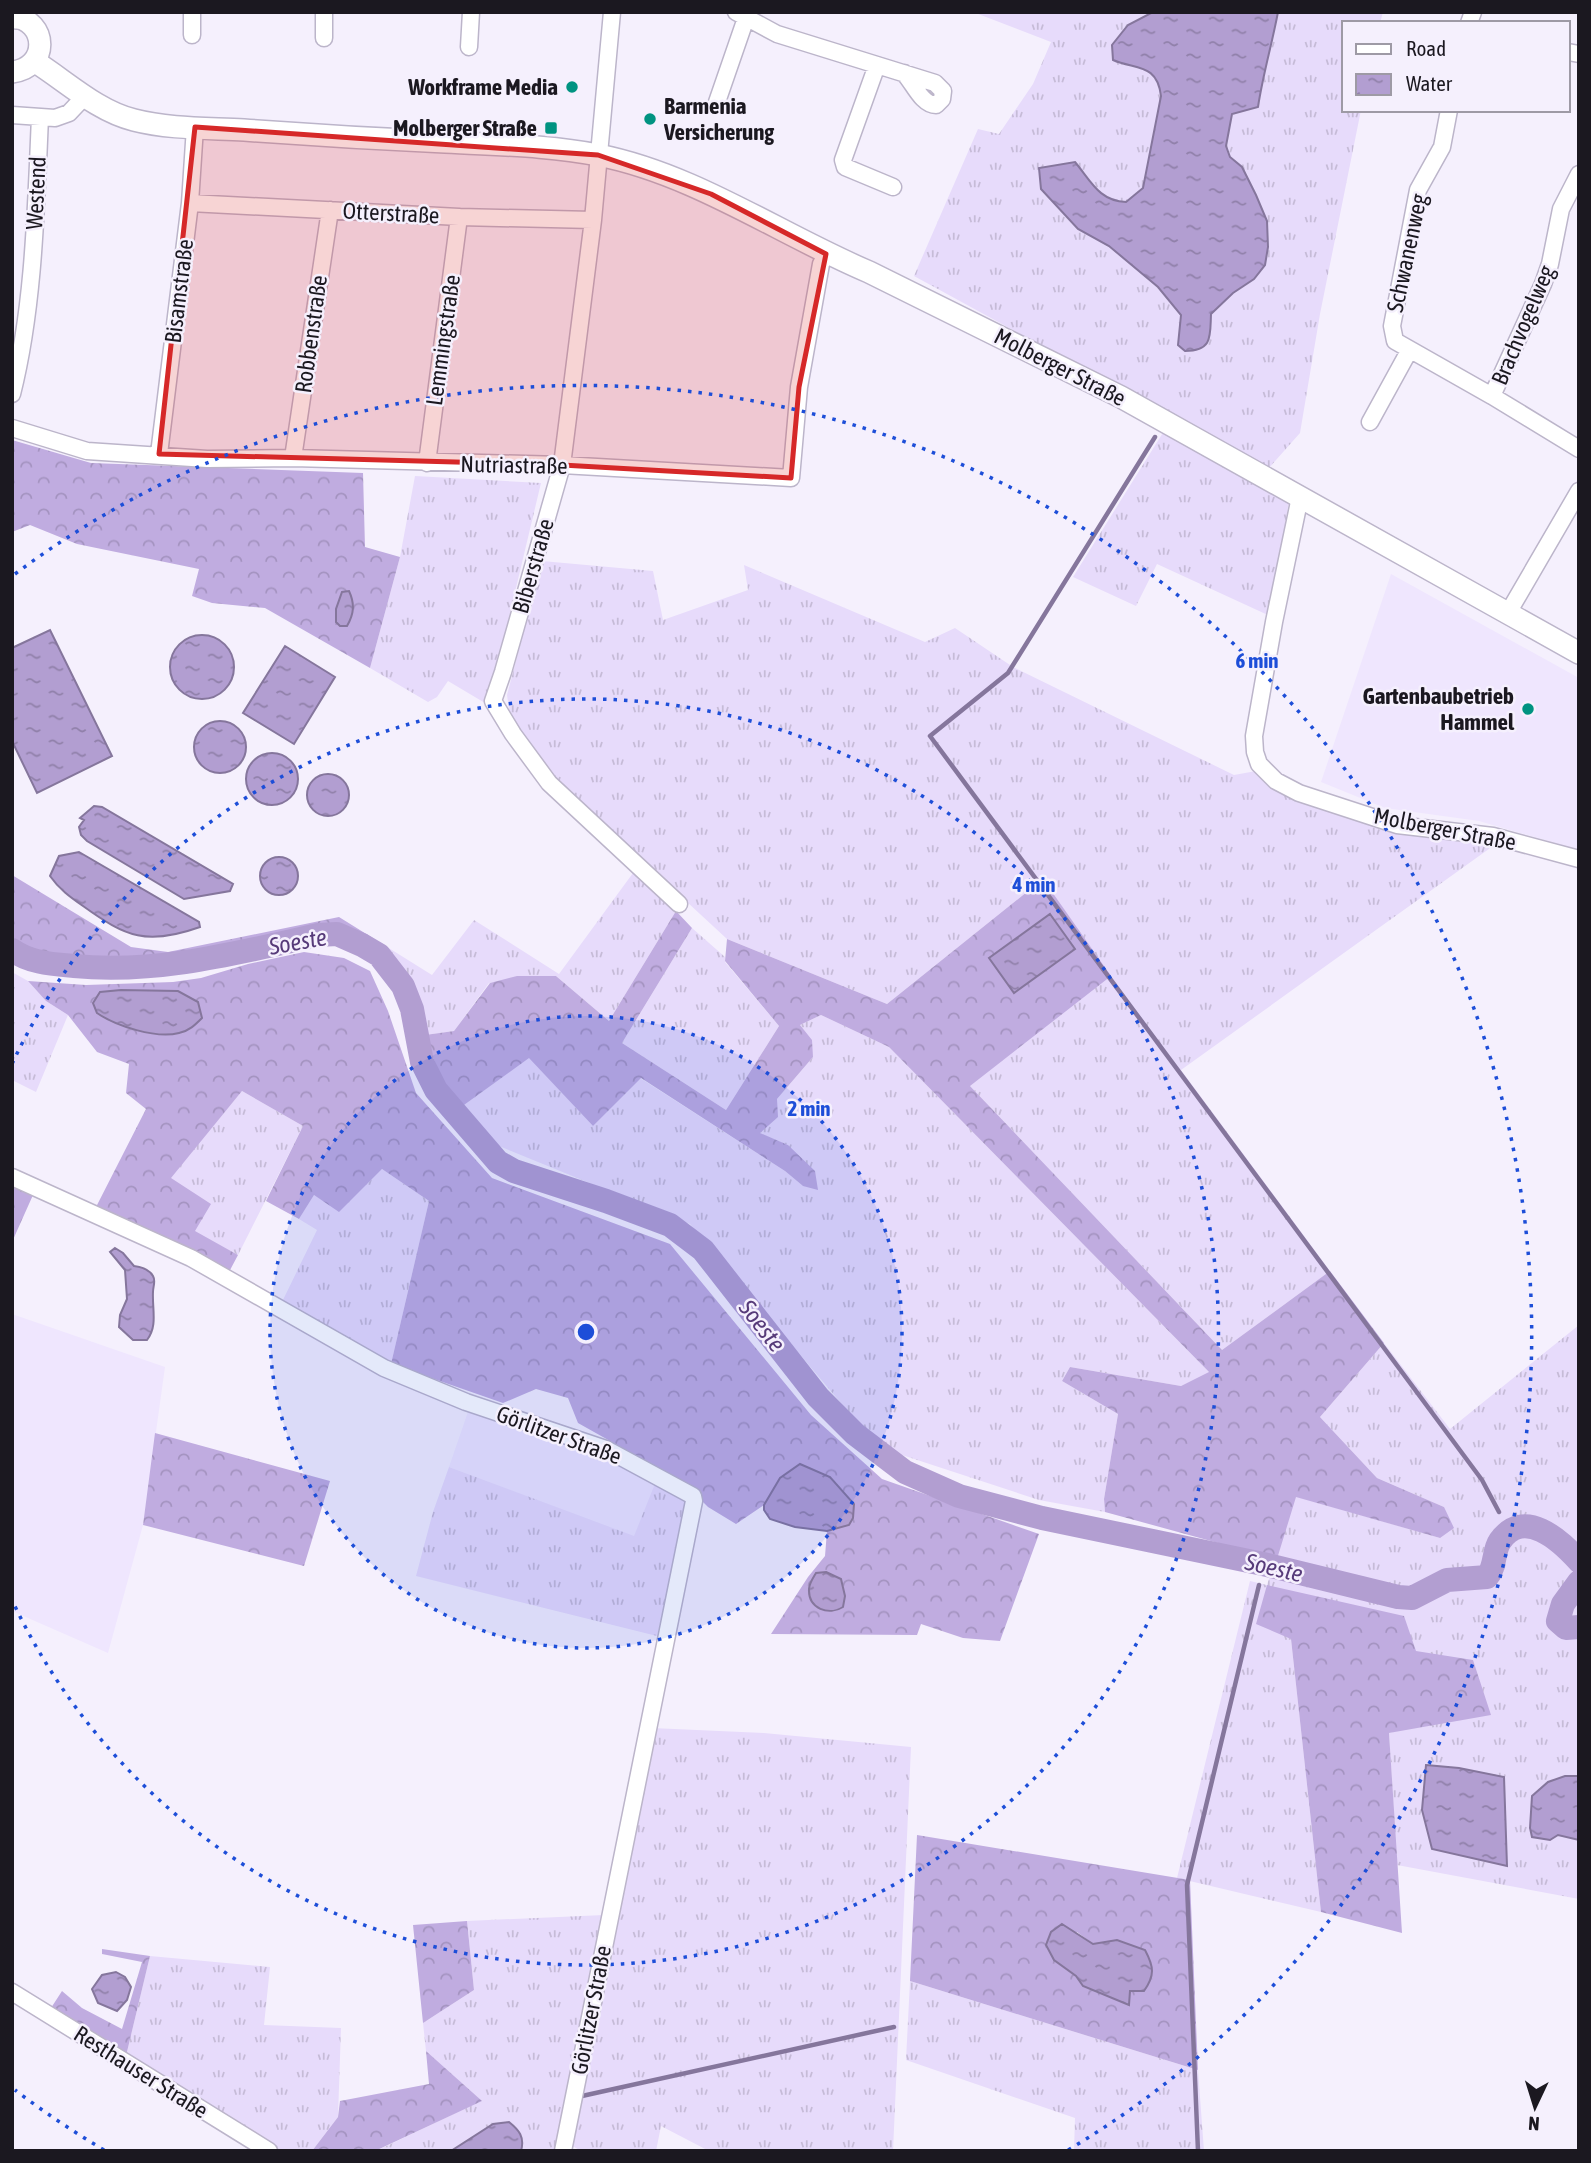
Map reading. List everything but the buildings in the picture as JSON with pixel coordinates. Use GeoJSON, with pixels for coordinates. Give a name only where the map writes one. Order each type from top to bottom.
{"type":"FeatureCollection","features":[{"type":"Feature","properties":{"kind":"main road"},"geometry":{"type":"LineString","coordinates":[[12,72],[24,69],[34,61],[40,48],[37,30],[31,23],[16,15]]}},
{"type":"Feature","properties":{"kind":"main road","name":"Molberger Straße"},"geometry":{"type":"LineString","coordinates":[[34,61],[106,109],[133,120],[195,127],[532,146],[598,155],[638,166],[713,195],[826,254],[869,272],[1121,397],[1579,653]]}},
{"type":"Feature","properties":{"kind":"street"},"geometry":{"type":"LineString","coordinates":[[192,12],[192,35]]}},
{"type":"Feature","properties":{"kind":"street"},"geometry":{"type":"LineString","coordinates":[[324,12],[324,38]]}},
{"type":"Feature","properties":{"kind":"street"},"geometry":{"type":"LineString","coordinates":[[469,47],[471,12]]}},
{"type":"Feature","properties":{"kind":"street","name":"Biberstraße"},"geometry":{"type":"LineString","coordinates":[[612,12],[593,220],[562,465],[493,701],[549,783],[679,904]]}},
{"type":"Feature","properties":{"kind":"street"},"geometry":{"type":"LineString","coordinates":[[717,102],[741,15],[777,34],[904,73]]}},
{"type":"Feature","properties":{"kind":"street"},"geometry":{"type":"LineString","coordinates":[[877,65],[843,160],[845,167],[893,187]]}},
{"type":"Feature","properties":{"kind":"street"},"geometry":{"type":"LineString","coordinates":[[12,115],[55,118],[69,113],[85,96]]}},
{"type":"Feature","properties":{"kind":"street","name":"Schwanenweg"},"geometry":{"type":"LineString","coordinates":[[1409,351],[1395,341],[1392,326],[1418,190],[1442,147],[1449,112]]}},
{"type":"Feature","properties":{"kind":"street","name":"Westend"},"geometry":{"type":"LineString","coordinates":[[12,394],[19,365],[34,237],[40,117]]}},
{"type":"Feature","properties":{"kind":"street","name":"Bisamstraße"},"geometry":{"type":"LineString","coordinates":[[159,454],[190,204],[195,127]]}},
{"type":"Feature","properties":{"kind":"street","name":"Brachvogelweg"},"geometry":{"type":"LineString","coordinates":[[1492,396],[1543,284],[1550,264],[1561,209],[1579,174]]}},
{"type":"Feature","properties":{"kind":"street","name":"Otterstraße"},"geometry":{"type":"LineString","coordinates":[[190,204],[459,217],[593,220]]}},
{"type":"Feature","properties":{"kind":"street","name":"Robbenstraße"},"geometry":{"type":"LineString","coordinates":[[293,458],[330,210]]}},
{"type":"Feature","properties":{"kind":"street","name":"Lemmingstraße"},"geometry":{"type":"LineString","coordinates":[[427,463],[459,217]]}},
{"type":"Feature","properties":{"kind":"street","name":"Nutriastraße"},"geometry":{"type":"LineString","coordinates":[[12,428],[87,451],[207,459],[293,458],[562,465],[791,478],[799,387],[821,264],[826,254]]}},
{"type":"Feature","properties":{"kind":"street"},"geometry":{"type":"LineString","coordinates":[[1370,422],[1409,351],[1492,396],[1579,449]]}},
{"type":"Feature","properties":{"kind":"street"},"geometry":{"type":"LineString","coordinates":[[1508,613],[1579,491]]}},
{"type":"Feature","properties":{"kind":"street","name":"Molberger Straße"},"geometry":{"type":"LineString","coordinates":[[1300,497],[1254,736],[1259,764],[1276,780],[1299,793],[1397,825],[1493,836],[1579,859]]}},
{"type":"Feature","properties":{"kind":"street","name":"Görlitzer Straße"},"geometry":{"type":"LineString","coordinates":[[12,1177],[191,1258],[384,1368],[466,1402],[606,1449],[693,1496],[563,2151]]}},
{"type":"Feature","properties":{"kind":"street","name":"Resthauser Straße"},"geometry":{"type":"LineString","coordinates":[[12,1992],[269,2151]]}},
{"type":"Feature","properties":{"kind":"highlighted area"},"geometry":{"type":"Polygon","coordinates":[[[195,127],[598,155],[711,194],[826,254],[799,387],[791,478],[562,465],[159,454],[195,127]]]}},
{"type":"Feature","properties":{"kind":"shaded area"},"geometry":{"type":"Polygon","coordinates":[[[1391,574],[1579,678],[1579,850],[1479,821],[1385,808],[1321,782],[1391,574]]]}},
{"type":"Feature","properties":{"kind":"shaded area"},"geometry":{"type":"Polygon","coordinates":[[[12,1314],[165,1367],[143,1525],[108,1653],[12,1611],[12,1314]]]}},
{"type":"Feature","properties":{"kind":"shaded area"},"geometry":{"type":"Polygon","coordinates":[[[469,1409],[605,1455],[656,1481],[634,1537],[449,1467],[469,1409]]]}},
{"type":"Feature","properties":{"kind":"green space"},"geometry":{"type":"Polygon","coordinates":[[[973,12],[1383,12],[1381,21],[1342,21],[1342,112],[1361,112],[1320,314],[1300,433],[1268,469],[914,276],[978,129],[999,134],[1033,84],[1051,42],[973,12]]]}},
{"type":"Feature","properties":{"kind":"green space"},"geometry":{"type":"Polygon","coordinates":[[[1164,431],[1289,501],[1270,616],[1157,564],[1136,606],[1073,577],[1164,431]]]}},
{"type":"Feature","properties":{"kind":"green space"},"geometry":{"type":"Polygon","coordinates":[[[12,440],[91,463],[363,473],[365,547],[400,557],[370,668],[265,608],[212,603],[192,596],[199,569],[77,544],[30,525],[12,532],[12,440]]]}},
{"type":"Feature","properties":{"kind":"green space"},"geometry":{"type":"Polygon","coordinates":[[[415,476],[541,483],[490,697],[485,703],[448,681],[437,697],[428,702],[370,668],[400,557],[415,476]]]}},
{"type":"Feature","properties":{"kind":"green space"},"geometry":{"type":"Polygon","coordinates":[[[542,561],[653,571],[663,620],[748,590],[744,565],[925,642],[955,628],[1013,667],[1234,775],[1256,771],[1269,785],[1293,799],[1389,832],[1493,846],[1181,1070],[1330,1271],[1222,1350],[969,1085],[1110,976],[1043,879],[887,1004],[727,939],[553,778],[519,731],[509,709],[507,695],[542,561]]]}},
{"type":"Feature","properties":{"kind":"green space"},"geometry":{"type":"Polygon","coordinates":[[[633,873],[676,911],[609,1021],[556,976],[489,983],[454,1031],[425,1035],[407,984],[382,949],[384,945],[432,975],[474,920],[559,974],[633,873]]]}},
{"type":"Feature","properties":{"kind":"green space"},"geometry":{"type":"Polygon","coordinates":[[[12,875],[131,947],[168,952],[339,917],[384,945],[382,949],[332,930],[166,961],[112,965],[35,955],[12,937],[12,875]]]}},
{"type":"Feature","properties":{"kind":"green space"},"geometry":{"type":"Polygon","coordinates":[[[1043,879],[1111,976],[970,1086],[1222,1350],[1330,1271],[1384,1343],[1320,1417],[1377,1478],[1444,1507],[1454,1528],[1440,1538],[1296,1497],[1277,1559],[1105,1512],[1104,1499],[1118,1414],[1062,1381],[1070,1367],[1181,1386],[1209,1372],[889,1047],[821,1015],[800,1025],[812,1040],[813,1057],[777,1099],[778,1117],[760,1133],[788,1145],[815,1171],[818,1190],[803,1186],[785,1171],[641,1078],[593,1126],[529,1058],[464,1105],[442,1082],[425,1035],[454,1031],[490,983],[517,976],[556,976],[609,1021],[676,911],[692,928],[622,1043],[726,1110],[779,1026],[725,961],[727,939],[887,1004],[1043,879]]]}},
{"type":"Feature","properties":{"kind":"green space"},"geometry":{"type":"Polygon","coordinates":[[[692,928],[725,957],[725,962],[779,1026],[726,1110],[622,1043],[692,928]]]}},
{"type":"Feature","properties":{"kind":"green space"},"geometry":{"type":"Polygon","coordinates":[[[304,952],[344,958],[370,971],[388,1011],[416,1093],[492,1178],[670,1244],[811,1415],[882,1479],[1039,1534],[1000,1641],[963,1638],[921,1624],[917,1635],[771,1634],[825,1556],[827,1531],[849,1525],[772,1492],[764,1505],[736,1524],[708,1507],[683,1482],[578,1423],[568,1398],[536,1389],[503,1403],[391,1364],[429,1201],[382,1169],[339,1212],[314,1195],[299,1219],[266,1201],[303,1126],[242,1091],[171,1178],[211,1204],[195,1231],[238,1255],[229,1272],[95,1209],[146,1109],[126,1093],[129,1064],[97,1052],[68,1015],[46,1001],[28,981],[86,985],[173,982],[201,978],[304,952]]]}},
{"type":"Feature","properties":{"kind":"green space"},"geometry":{"type":"Polygon","coordinates":[[[12,972],[28,981],[46,1001],[68,1015],[36,1092],[12,1080],[12,972]]]}},
{"type":"Feature","properties":{"kind":"green space"},"geometry":{"type":"Polygon","coordinates":[[[821,1015],[889,1047],[1210,1373],[1181,1386],[1070,1367],[1062,1381],[1118,1414],[1104,1499],[1105,1512],[1039,1500],[902,1455],[862,1428],[690,1224],[499,1146],[464,1105],[529,1057],[593,1126],[640,1078],[785,1171],[803,1186],[788,1145],[759,1133],[777,1099],[813,1057],[800,1025],[821,1015]]]}},
{"type":"Feature","properties":{"kind":"green space"},"geometry":{"type":"Polygon","coordinates":[[[242,1091],[303,1126],[238,1255],[195,1232],[170,1178],[242,1091]]]}},
{"type":"Feature","properties":{"kind":"green space"},"geometry":{"type":"Polygon","coordinates":[[[382,1169],[429,1201],[391,1364],[282,1302],[317,1230],[299,1219],[314,1195],[339,1211],[382,1169]]]}},
{"type":"Feature","properties":{"kind":"green space"},"geometry":{"type":"Polygon","coordinates":[[[12,1185],[33,1195],[12,1242],[12,1185]]]}},
{"type":"Feature","properties":{"kind":"green space"},"geometry":{"type":"Polygon","coordinates":[[[1579,1325],[1579,1776],[1565,1776],[1558,1835],[1579,1840],[1579,1899],[1397,1865],[1389,1733],[1408,1728],[1291,1639],[1321,1912],[1177,1878],[1250,1581],[1267,1585],[1295,1496],[1440,1538],[1444,1507],[1377,1478],[1320,1417],[1384,1343],[1450,1429],[1579,1325]]]}},
{"type":"Feature","properties":{"kind":"green space"},"geometry":{"type":"Polygon","coordinates":[[[155,1433],[330,1481],[304,1566],[143,1525],[155,1433]]]}},
{"type":"Feature","properties":{"kind":"green space"},"geometry":{"type":"Polygon","coordinates":[[[449,1467],[634,1536],[656,1481],[685,1496],[686,1508],[657,1636],[416,1576],[433,1512],[449,1467]]]}},
{"type":"Feature","properties":{"kind":"green space"},"geometry":{"type":"Polygon","coordinates":[[[1267,1585],[1404,1616],[1416,1651],[1473,1660],[1491,1715],[1389,1733],[1402,1933],[1321,1912],[1291,1639],[1256,1624],[1267,1585]]]}},
{"type":"Feature","properties":{"kind":"green space"},"geometry":{"type":"Polygon","coordinates":[[[652,1728],[764,1733],[911,1747],[893,2151],[709,2151],[661,2126],[656,2151],[581,2151],[569,2144],[652,1728]]]}},
{"type":"Feature","properties":{"kind":"green space"},"geometry":{"type":"Polygon","coordinates":[[[917,1835],[1190,1880],[1198,2070],[910,1981],[917,1835]],[[1077,1932],[1054,1960],[1076,1976],[1083,1986],[1129,2005],[1130,1991],[1145,1950],[1117,1940],[1093,1944],[1077,1932]]]}},
{"type":"Feature","properties":{"kind":"green space"},"geometry":{"type":"Polygon","coordinates":[[[604,1915],[555,2151],[521,2151],[523,2142],[493,2125],[451,2151],[376,2151],[481,2101],[426,2051],[423,2023],[474,1990],[467,1921],[604,1915]]]}},
{"type":"Feature","properties":{"kind":"green space"},"geometry":{"type":"Polygon","coordinates":[[[467,1921],[474,1990],[423,2023],[413,1925],[467,1921]]]}},
{"type":"Feature","properties":{"kind":"green space"},"geometry":{"type":"Polygon","coordinates":[[[102,1949],[150,1956],[126,2056],[51,2008],[62,1991],[82,2008],[122,2029],[142,1962],[102,1954],[102,1949]]]}},
{"type":"Feature","properties":{"kind":"green space"},"geometry":{"type":"Polygon","coordinates":[[[150,1956],[270,1967],[264,2025],[341,2028],[338,2117],[312,2151],[282,2151],[126,2056],[150,1956]]]}},
{"type":"Feature","properties":{"kind":"green space"},"geometry":{"type":"Polygon","coordinates":[[[910,1981],[1198,2070],[1204,2151],[1074,2151],[1075,2118],[906,2060],[910,1981]]]}},
{"type":"Feature","properties":{"kind":"green space"},"geometry":{"type":"Polygon","coordinates":[[[426,2051],[482,2101],[375,2151],[312,2151],[338,2117],[340,2101],[429,2084],[426,2051]]]}},
{"type":"Feature","properties":{"kind":"water"},"geometry":{"type":"Polygon","coordinates":[[[1153,12],[1278,12],[1258,107],[1232,114],[1226,146],[1230,157],[1242,167],[1267,221],[1268,247],[1265,265],[1254,279],[1233,293],[1211,314],[1208,341],[1205,345],[1185,351],[1178,345],[1181,315],[1158,287],[1109,246],[1078,229],[1041,189],[1039,168],[1075,162],[1096,189],[1117,201],[1126,202],[1143,188],[1161,96],[1159,85],[1144,69],[1113,60],[1112,45],[1128,25],[1153,12]]]}},
{"type":"Feature","properties":{"kind":"water"},"geometry":{"type":"Polygon","coordinates":[[[349,591],[352,613],[347,626],[340,626],[336,622],[336,609],[342,592],[349,591]]]}},
{"type":"Feature","properties":{"kind":"water"},"geometry":{"type":"Polygon","coordinates":[[[50,630],[112,756],[37,793],[12,741],[12,648],[50,630]]]}},
{"type":"Feature","properties":{"kind":"water"},"geometry":{"type":"Polygon","coordinates":[[[202,635],[225,644],[234,667],[225,690],[202,699],[179,690],[170,667],[179,644],[202,635]]]}},
{"type":"Feature","properties":{"kind":"water"},"geometry":{"type":"Polygon","coordinates":[[[285,646],[335,677],[294,744],[243,713],[285,646]]]}},
{"type":"Feature","properties":{"kind":"water"},"geometry":{"type":"Polygon","coordinates":[[[220,721],[230,723],[238,729],[244,737],[244,757],[238,765],[230,771],[220,773],[210,771],[202,765],[196,757],[194,747],[196,737],[202,729],[210,723],[220,721]]]}},
{"type":"Feature","properties":{"kind":"water"},"geometry":{"type":"Polygon","coordinates":[[[272,753],[282,755],[290,761],[296,769],[296,789],[290,797],[282,803],[272,805],[262,803],[254,797],[248,789],[246,779],[248,769],[254,761],[262,755],[272,753]]]}},
{"type":"Feature","properties":{"kind":"water"},"geometry":{"type":"Polygon","coordinates":[[[328,774],[343,780],[349,795],[343,810],[328,816],[313,810],[307,795],[313,780],[328,774]]]}},
{"type":"Feature","properties":{"kind":"water"},"geometry":{"type":"Polygon","coordinates":[[[94,806],[102,807],[233,884],[230,891],[184,899],[87,841],[81,835],[79,827],[84,820],[80,818],[94,806]]]}},
{"type":"Feature","properties":{"kind":"water"},"geometry":{"type":"Polygon","coordinates":[[[79,852],[199,922],[200,927],[182,933],[151,937],[125,931],[98,917],[65,892],[50,876],[59,856],[79,852]]]}},
{"type":"Feature","properties":{"kind":"water"},"geometry":{"type":"Polygon","coordinates":[[[279,857],[292,863],[298,876],[292,889],[279,895],[266,889],[260,876],[266,863],[279,857]]]}},
{"type":"Feature","properties":{"kind":"water"},"geometry":{"type":"Polygon","coordinates":[[[1050,914],[1075,949],[1014,993],[989,958],[1050,914]]]}},
{"type":"Feature","properties":{"kind":"water"},"geometry":{"type":"Polygon","coordinates":[[[178,991],[198,1002],[202,1018],[183,1032],[170,1034],[148,1033],[125,1027],[97,1013],[93,1003],[100,992],[178,991]]]}},
{"type":"Feature","properties":{"kind":"water"},"geometry":{"type":"Polygon","coordinates":[[[115,1248],[134,1266],[147,1270],[154,1278],[153,1323],[147,1340],[133,1340],[119,1327],[120,1315],[127,1299],[125,1270],[110,1252],[115,1248]]]}},
{"type":"Feature","properties":{"kind":"water"},"geometry":{"type":"Polygon","coordinates":[[[800,1464],[830,1477],[854,1504],[853,1518],[849,1525],[827,1531],[795,1527],[770,1519],[764,1505],[780,1478],[800,1464]]]}},
{"type":"Feature","properties":{"kind":"water"},"geometry":{"type":"Polygon","coordinates":[[[826,1572],[841,1579],[845,1596],[843,1607],[837,1610],[820,1609],[810,1596],[810,1585],[816,1573],[826,1572]]]}},
{"type":"Feature","properties":{"kind":"water"},"geometry":{"type":"Polygon","coordinates":[[[1426,1765],[1504,1777],[1507,1866],[1432,1849],[1422,1810],[1426,1765]]]}},
{"type":"Feature","properties":{"kind":"water"},"geometry":{"type":"Polygon","coordinates":[[[1565,1776],[1579,1776],[1579,1840],[1558,1835],[1550,1840],[1532,1837],[1532,1796],[1548,1782],[1565,1776]]]}},
{"type":"Feature","properties":{"kind":"water"},"geometry":{"type":"Polygon","coordinates":[[[1062,1924],[1093,1944],[1117,1940],[1145,1950],[1152,1971],[1144,1991],[1130,1991],[1129,2005],[1083,1986],[1076,1976],[1054,1960],[1046,1945],[1051,1932],[1062,1924]]]}},
{"type":"Feature","properties":{"kind":"water"},"geometry":{"type":"Polygon","coordinates":[[[116,1972],[125,1977],[131,1987],[127,2000],[117,2011],[98,2003],[92,1989],[102,1975],[116,1972]]]}},
{"type":"Feature","properties":{"kind":"water"},"geometry":{"type":"Polygon","coordinates":[[[509,2122],[520,2134],[521,2151],[451,2151],[493,2124],[509,2122]]]}},
{"type":"Feature","properties":{"kind":"waterway"},"geometry":{"type":"LineString","coordinates":[[1155,437],[1008,673],[930,736],[1482,1480],[1499,1512]]}},
{"type":"Feature","properties":{"kind":"waterway","name":"Soeste"},"geometry":{"type":"LineString","coordinates":[[12,950],[41,962],[105,968],[197,960],[318,935],[337,934],[362,945],[379,955],[403,986],[412,1009],[422,1062],[436,1090],[498,1162],[514,1171],[670,1225],[703,1250],[818,1397],[855,1434],[905,1472],[959,1496],[1042,1518],[1263,1564],[1398,1597],[1412,1598],[1447,1580],[1487,1577],[1500,1541],[1510,1531],[1520,1527],[1531,1527],[1552,1536],[1579,1561]]}},
{"type":"Feature","properties":{"kind":"waterway","name":"Soeste"},"geometry":{"type":"LineString","coordinates":[[1579,1582],[1563,1604],[1558,1621],[1566,1628],[1579,1627]]}},
{"type":"Feature","properties":{"kind":"waterway"},"geometry":{"type":"LineString","coordinates":[[1198,2151],[1187,1885],[1259,1585]]}},
{"type":"Feature","properties":{"kind":"waterway"},"geometry":{"type":"LineString","coordinates":[[582,2096],[894,2027]]}},
{"type":"Feature","properties":{"kind":"place","name":"Workframe Media"},"geometry":{"type":"Point","coordinates":[572,87]}},
{"type":"Feature","properties":{"kind":"place","name":"Barmenia Versicherung"},"geometry":{"type":"Point","coordinates":[650,119]}},
{"type":"Feature","properties":{"kind":"place","name":"Molberger Straße"},"geometry":{"type":"Point","coordinates":[551,128]}},
{"type":"Feature","properties":{"kind":"place","name":"Gartenbaubetrieb Hammel"},"geometry":{"type":"Point","coordinates":[1528,709]}}]}
